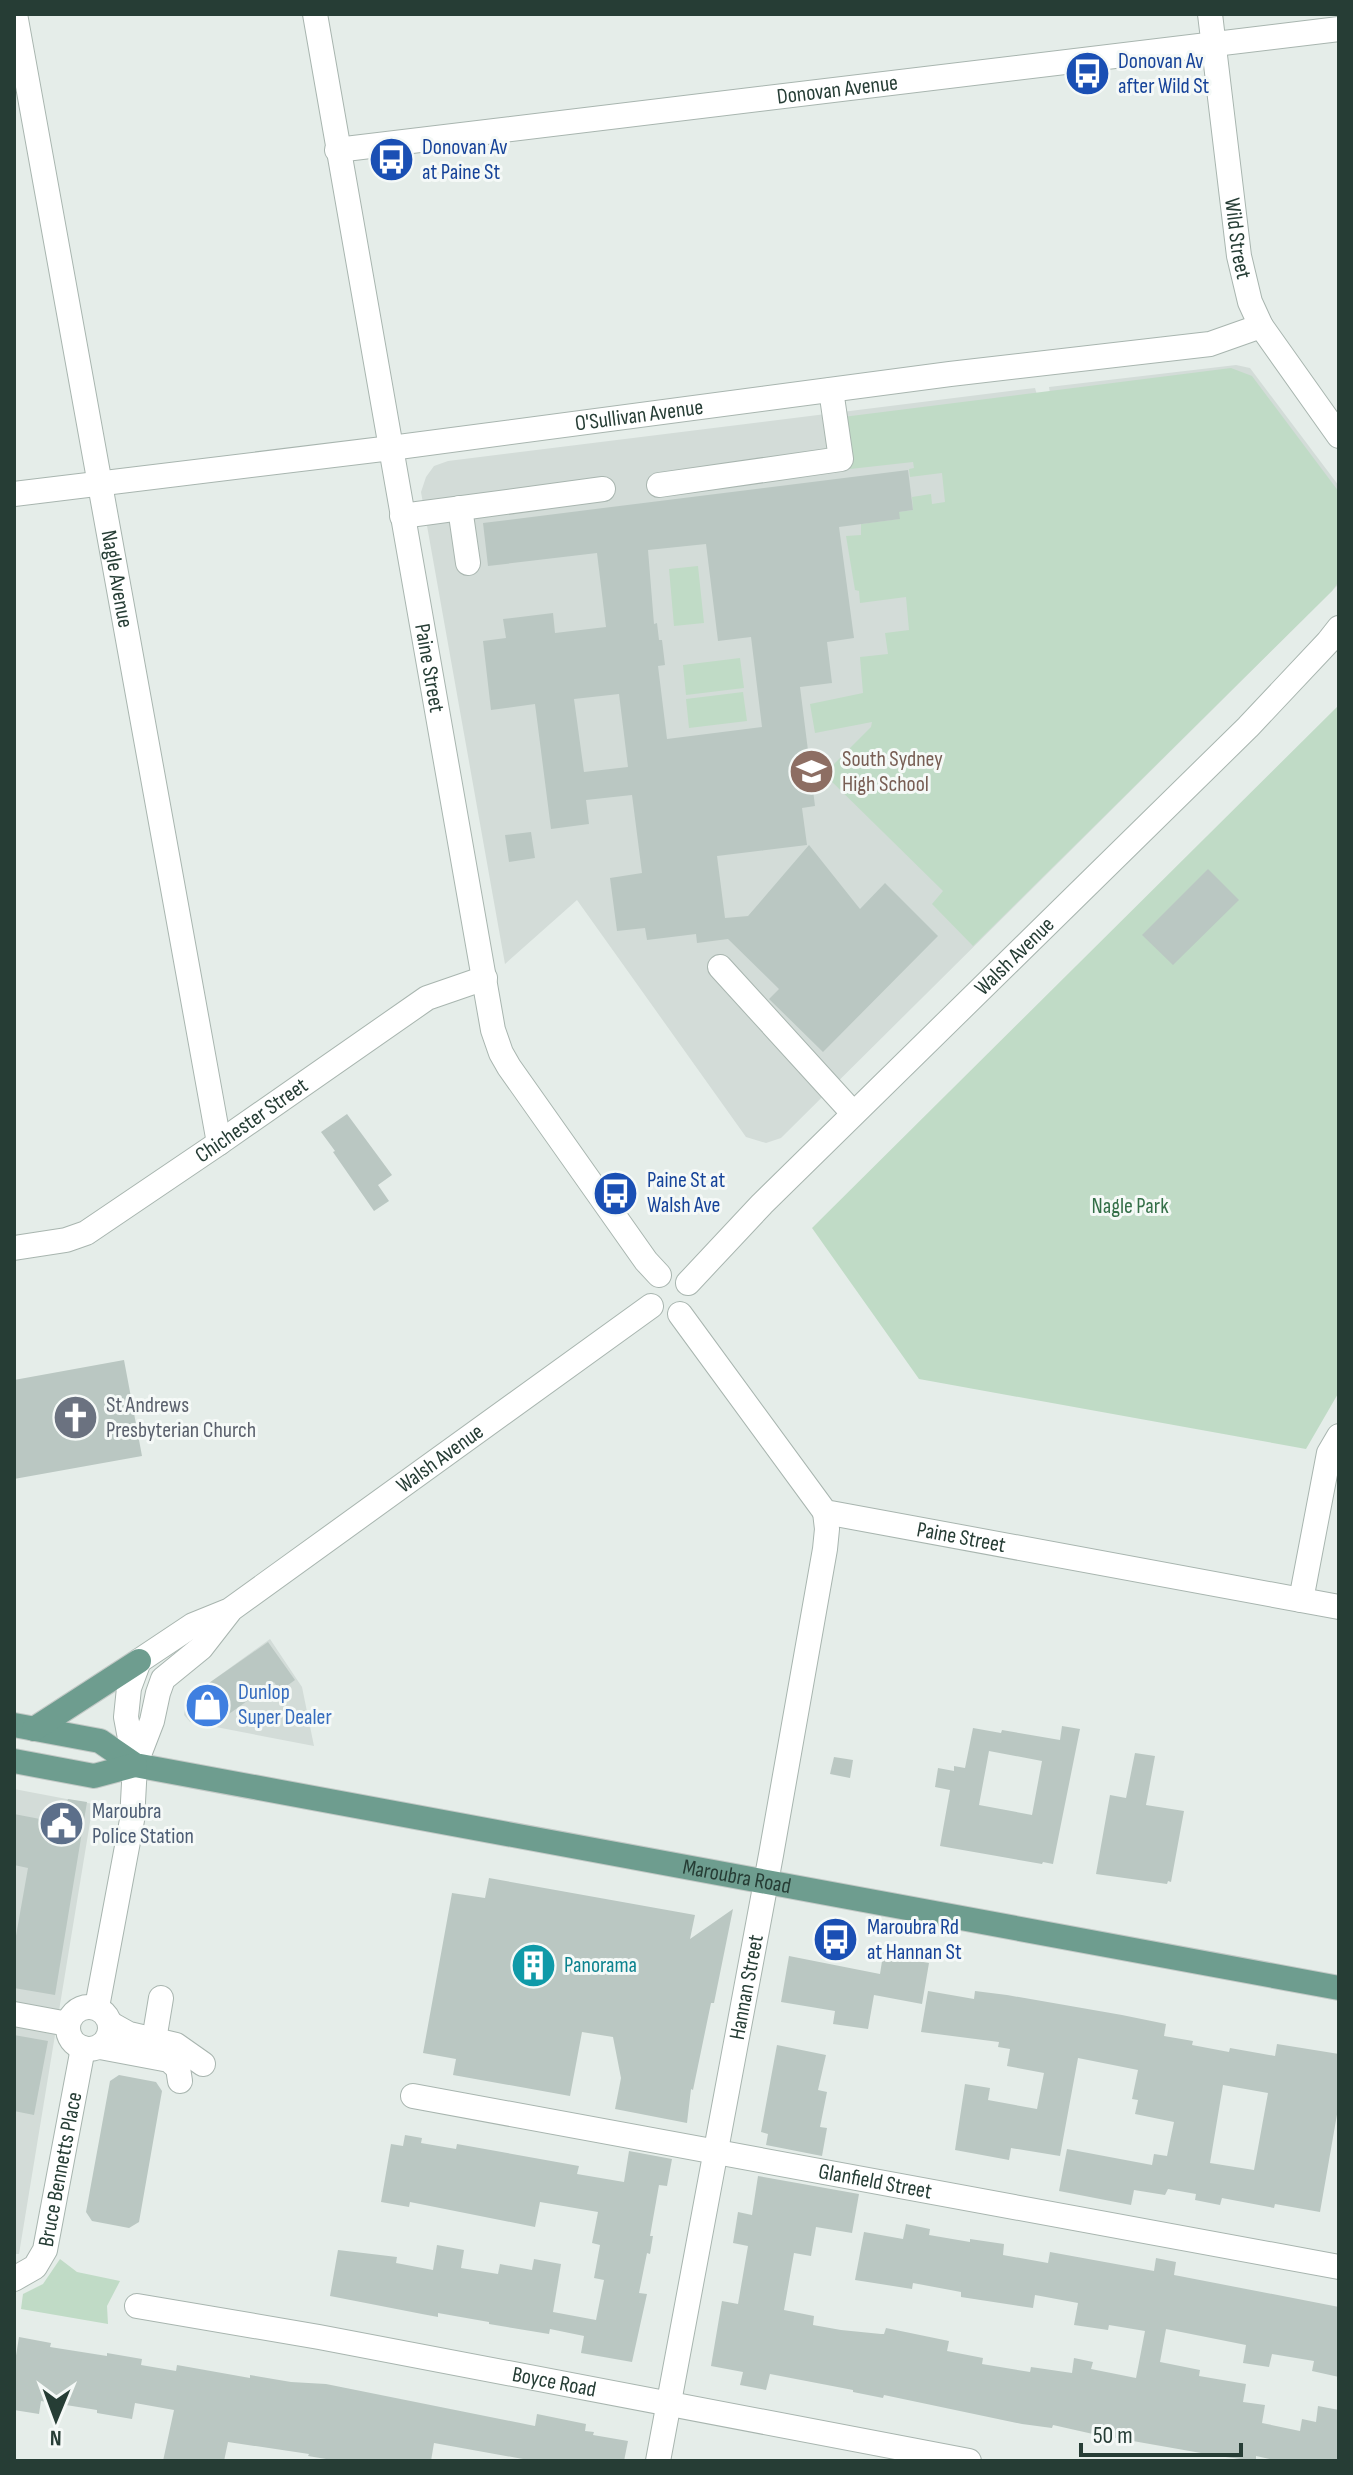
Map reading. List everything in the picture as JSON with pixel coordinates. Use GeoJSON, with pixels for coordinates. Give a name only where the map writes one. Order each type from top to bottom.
{"type":"FeatureCollection","features":[{"type":"Feature","properties":{"kind":"main road"},"geometry":{"type":"LineString","coordinates":[[24,1727],[139,1661]]}},
{"type":"Feature","properties":{"kind":"main road","name":"Maroubra Road"},"geometry":{"type":"LineString","coordinates":[[24,1727],[100,1741],[135,1765],[1339,1988]]}},
{"type":"Feature","properties":{"kind":"main road","name":"Maroubra Road"},"geometry":{"type":"LineString","coordinates":[[14,1761],[94,1776],[135,1765]]}},
{"type":"Feature","properties":{"kind":"street","name":"Nagle Avenue"},"geometry":{"type":"LineString","coordinates":[[15,14],[219,1143]]}},
{"type":"Feature","properties":{"kind":"street","name":"Paine Street"},"geometry":{"type":"LineString","coordinates":[[315,14],[493,1030],[505,1060],[573,1161],[659,1275]]}},
{"type":"Feature","properties":{"kind":"street","name":"Wild Street"},"geometry":{"type":"LineString","coordinates":[[1210,14],[1239,256],[1250,302],[1261,326],[1339,436]]}},
{"type":"Feature","properties":{"kind":"street","name":"Donovan Avenue"},"geometry":{"type":"LineString","coordinates":[[337,150],[1339,29]]}},
{"type":"Feature","properties":{"kind":"street","name":"O'Sullivan Avenue"},"geometry":{"type":"LineString","coordinates":[[14,494],[950,374],[1210,344],[1261,326]]}},
{"type":"Feature","properties":{"kind":"street"},"geometry":{"type":"LineString","coordinates":[[659,485],[841,459],[831,390]]}},
{"type":"Feature","properties":{"kind":"street"},"geometry":{"type":"LineString","coordinates":[[402,516],[603,489]]}},
{"type":"Feature","properties":{"kind":"street"},"geometry":{"type":"LineString","coordinates":[[460,508],[468,563]]}},
{"type":"Feature","properties":{"kind":"street","name":"Walsh Avenue"},"geometry":{"type":"LineString","coordinates":[[688,1283],[853,1113],[1248,727],[1339,628]]}},
{"type":"Feature","properties":{"kind":"street"},"geometry":{"type":"LineString","coordinates":[[720,967],[853,1113]]}},
{"type":"Feature","properties":{"kind":"street","name":"Chichester Street"},"geometry":{"type":"LineString","coordinates":[[14,1248],[66,1240],[86,1233],[427,998],[485,978]]}},
{"type":"Feature","properties":{"kind":"street"},"geometry":{"type":"LineString","coordinates":[[674,1273],[681,1275],[688,1283],[691,1301],[680,1314],[662,1315],[651,1306],[647,1293],[659,1275],[674,1273]]}},
{"type":"Feature","properties":{"kind":"street","name":"Walsh Avenue"},"geometry":{"type":"LineString","coordinates":[[139,1661],[193,1625],[230,1610],[651,1306]]}},
{"type":"Feature","properties":{"kind":"street"},"geometry":{"type":"LineString","coordinates":[[680,1314],[825,1512]]}},
{"type":"Feature","properties":{"kind":"street"},"geometry":{"type":"LineString","coordinates":[[1301,1600],[1329,1453],[1339,1436]]}},
{"type":"Feature","properties":{"kind":"street","name":"Paine Street"},"geometry":{"type":"LineString","coordinates":[[825,1512],[1339,1607]]}},
{"type":"Feature","properties":{"kind":"street","name":"Hannan Street"},"geometry":{"type":"LineString","coordinates":[[658,2461],[825,1549],[825,1512]]}},
{"type":"Feature","properties":{"kind":"street","name":"Walsh Avenue"},"geometry":{"type":"LineString","coordinates":[[135,1765],[152,1721],[163,1679],[201,1648],[230,1610]]}},
{"type":"Feature","properties":{"kind":"street"},"geometry":{"type":"LineString","coordinates":[[91,2047],[109,2038],[104,2016],[132,1820],[135,1765],[126,1717],[129,1688],[139,1661]]}},
{"type":"Feature","properties":{"kind":"street"},"geometry":{"type":"LineString","coordinates":[[148,2047],[161,1998]]}},
{"type":"Feature","properties":{"kind":"street"},"geometry":{"type":"LineString","coordinates":[[180,2081],[175,2063],[148,2047],[104,2016],[84,2007],[70,2018],[70,2037],[91,2047],[148,2047],[183,2049],[203,2064]]}},
{"type":"Feature","properties":{"kind":"street"},"geometry":{"type":"LineString","coordinates":[[14,2014],[68,2024]]}},
{"type":"Feature","properties":{"kind":"street","name":"Bruce Bennetts Place"},"geometry":{"type":"LineString","coordinates":[[15,2279],[35,2267],[45,2250],[91,2047]]}},
{"type":"Feature","properties":{"kind":"street","name":"Glanfield Street"},"geometry":{"type":"LineString","coordinates":[[413,2096],[1339,2267]]}},
{"type":"Feature","properties":{"kind":"street","name":"Boyce Road"},"geometry":{"type":"LineString","coordinates":[[137,2306],[319,2337],[969,2461]]}},
{"type":"Feature","properties":{"kind":"shaded area","name":"South Sydney High School"},"geometry":{"type":"Polygon","coordinates":[[[1236,365],[1250,368],[1339,486],[1339,584],[781,1138],[766,1143],[746,1137],[577,900],[505,964],[421,492],[434,466],[448,461],[1035,388],[1039,402],[1051,401],[1049,387],[1236,365]]]}},
{"type":"Feature","properties":{"kind":"shaded area"},"geometry":{"type":"Polygon","coordinates":[[[270,1639],[302,1687],[314,1746],[190,1722],[184,1715],[187,1699],[270,1639]]]}},
{"type":"Feature","properties":{"kind":"shaded area"},"geometry":{"type":"Polygon","coordinates":[[[14,1789],[93,1804],[19,2254],[14,2254],[14,1789]]]}},
{"type":"Feature","properties":{"kind":"green space"},"geometry":{"type":"Polygon","coordinates":[[[1231,368],[1252,376],[1339,492],[1339,581],[973,946],[932,904],[943,891],[824,774],[871,727],[872,722],[815,733],[810,704],[863,693],[860,657],[888,654],[885,633],[909,630],[906,597],[860,603],[846,536],[861,535],[861,524],[899,519],[899,512],[913,510],[912,497],[931,494],[932,504],[945,502],[942,473],[910,477],[909,469],[914,468],[913,462],[850,469],[843,417],[1231,368]]]}},
{"type":"Feature","properties":{"kind":"green space"},"geometry":{"type":"Polygon","coordinates":[[[698,566],[704,623],[674,626],[669,569],[698,566]]]}},
{"type":"Feature","properties":{"kind":"green space"},"geometry":{"type":"Polygon","coordinates":[[[740,658],[744,688],[686,695],[683,665],[740,658]]]}},
{"type":"Feature","properties":{"kind":"green space"},"geometry":{"type":"Polygon","coordinates":[[[743,692],[747,721],[689,728],[686,699],[743,692]]]}},
{"type":"Feature","properties":{"kind":"green space","name":"Nagle Park"},"geometry":{"type":"Polygon","coordinates":[[[1339,705],[1339,1392],[1306,1449],[919,1379],[812,1228],[1339,705]]]}},
{"type":"Feature","properties":{"kind":"green space"},"geometry":{"type":"Polygon","coordinates":[[[60,2259],[77,2272],[120,2281],[107,2306],[108,2324],[21,2309],[23,2294],[43,2284],[60,2259]]]}},
{"type":"Feature","properties":{"kind":"building"},"geometry":{"type":"Polygon","coordinates":[[[908,470],[913,510],[899,512],[900,519],[839,527],[854,638],[827,642],[832,683],[800,687],[815,806],[802,808],[807,845],[717,856],[725,918],[748,916],[809,845],[860,909],[885,883],[938,936],[823,1052],[769,999],[779,989],[728,939],[697,943],[696,934],[647,940],[645,928],[617,931],[610,878],[642,873],[632,795],[586,800],[589,824],[551,829],[535,704],[491,710],[483,641],[506,638],[503,619],[553,613],[555,633],[606,627],[597,553],[488,566],[483,523],[908,470]],[[706,544],[648,550],[654,624],[657,623],[659,640],[662,640],[665,665],[658,666],[667,739],[762,727],[751,637],[718,641],[706,544]],[[619,694],[574,699],[584,772],[628,767],[619,694]]]}},
{"type":"Feature","properties":{"kind":"building"},"geometry":{"type":"Polygon","coordinates":[[[531,832],[535,858],[509,862],[505,835],[531,832]]]}},
{"type":"Feature","properties":{"kind":"building"},"geometry":{"type":"Polygon","coordinates":[[[1208,869],[1239,900],[1173,965],[1142,935],[1208,869]]]}},
{"type":"Feature","properties":{"kind":"building"},"geometry":{"type":"Polygon","coordinates":[[[347,1114],[392,1175],[378,1185],[389,1201],[374,1211],[321,1132],[347,1114]]]}},
{"type":"Feature","properties":{"kind":"building","name":"St Andrews Presbyterian Church"},"geometry":{"type":"Polygon","coordinates":[[[124,1360],[142,1456],[14,1479],[14,1380],[124,1360]]]}},
{"type":"Feature","properties":{"kind":"building"},"geometry":{"type":"Polygon","coordinates":[[[268,1642],[295,1680],[280,1691],[274,1682],[212,1726],[195,1723],[185,1709],[193,1703],[189,1697],[268,1642]]]}},
{"type":"Feature","properties":{"kind":"building"},"geometry":{"type":"Polygon","coordinates":[[[1062,1726],[1080,1729],[1053,1864],[940,1846],[950,1790],[935,1787],[938,1768],[954,1771],[954,1766],[965,1768],[973,1728],[1060,1740],[1062,1726]],[[989,1751],[979,1805],[1032,1815],[1042,1761],[989,1751]]]}},
{"type":"Feature","properties":{"kind":"building"},"geometry":{"type":"Polygon","coordinates":[[[1135,1753],[1155,1756],[1146,1805],[1184,1811],[1171,1882],[1167,1884],[1096,1874],[1110,1795],[1126,1798],[1135,1753]]]}},
{"type":"Feature","properties":{"kind":"building"},"geometry":{"type":"Polygon","coordinates":[[[834,1757],[853,1760],[850,1778],[830,1774],[834,1757]]]}},
{"type":"Feature","properties":{"kind":"building"},"geometry":{"type":"Polygon","coordinates":[[[68,1799],[87,1802],[55,1995],[14,1988],[14,1947],[28,1868],[14,1865],[14,1814],[49,1818],[66,1806],[68,1799]]]}},
{"type":"Feature","properties":{"kind":"building"},"geometry":{"type":"Polygon","coordinates":[[[489,1878],[695,1915],[690,1939],[733,1909],[714,2003],[711,2003],[691,2089],[687,2123],[615,2109],[621,2078],[613,2037],[582,2032],[570,2096],[453,2075],[456,2059],[423,2053],[452,1893],[485,1898],[489,1878]]]}},
{"type":"Feature","properties":{"kind":"building"},"geometry":{"type":"Polygon","coordinates":[[[883,1955],[929,1963],[922,2004],[874,1995],[868,2029],[833,2024],[835,2011],[781,2002],[789,1956],[880,1974],[883,1955]]]}},
{"type":"Feature","properties":{"kind":"building"},"geometry":{"type":"Polygon","coordinates":[[[928,1991],[974,1999],[975,1991],[1166,2024],[1164,2036],[1229,2052],[1230,2048],[1275,2056],[1277,2044],[1339,2054],[1339,2103],[1320,2212],[1275,2204],[1274,2208],[1222,2198],[1220,2205],[1195,2200],[1196,2194],[1168,2189],[1165,2195],[1134,2190],[1131,2205],[1059,2191],[1067,2149],[1152,2165],[1154,2154],[1167,2156],[1174,2122],[1135,2114],[1138,2100],[1132,2099],[1138,2070],[1078,2058],[1060,2156],[1011,2148],[1009,2160],[955,2150],[965,2084],[990,2088],[988,2100],[1037,2109],[1044,2073],[1007,2066],[1010,2049],[998,2047],[999,2042],[921,2032],[928,1991]],[[1223,2085],[1210,2163],[1254,2170],[1268,2093],[1223,2085]]]}},
{"type":"Feature","properties":{"kind":"building"},"geometry":{"type":"Polygon","coordinates":[[[14,2035],[48,2041],[34,2115],[14,2111],[14,2035]]]}},
{"type":"Feature","properties":{"kind":"building"},"geometry":{"type":"Polygon","coordinates":[[[777,2045],[826,2055],[818,2090],[827,2092],[820,2127],[827,2128],[822,2156],[766,2145],[768,2134],[761,2132],[777,2045]]]}},
{"type":"Feature","properties":{"kind":"building"},"geometry":{"type":"Polygon","coordinates":[[[119,2075],[156,2082],[162,2091],[139,2222],[129,2228],[92,2221],[86,2212],[110,2081],[119,2075]]]}},
{"type":"Feature","properties":{"kind":"building"},"geometry":{"type":"Polygon","coordinates":[[[405,2135],[422,2138],[421,2143],[456,2149],[457,2144],[579,2166],[577,2174],[624,2182],[629,2151],[672,2159],[667,2186],[659,2185],[650,2254],[647,2253],[639,2293],[647,2294],[632,2362],[581,2353],[584,2336],[550,2329],[549,2334],[438,2313],[438,2317],[330,2296],[338,2250],[397,2257],[396,2263],[433,2270],[437,2245],[464,2250],[461,2268],[498,2274],[500,2264],[532,2270],[534,2259],[561,2264],[553,2312],[596,2320],[604,2280],[594,2278],[600,2245],[592,2243],[598,2212],[540,2202],[535,2227],[410,2202],[409,2207],[381,2202],[391,2144],[403,2146],[405,2135]]]}},
{"type":"Feature","properties":{"kind":"building"},"geometry":{"type":"Polygon","coordinates":[[[758,2176],[859,2194],[852,2233],[816,2227],[811,2256],[794,2253],[784,2310],[814,2316],[813,2325],[881,2334],[886,2328],[949,2341],[947,2351],[983,2358],[982,2364],[1030,2372],[1031,2367],[1072,2373],[1074,2358],[1093,2362],[1091,2369],[1136,2378],[1145,2331],[1109,2325],[1108,2330],[1074,2325],[1078,2303],[1035,2295],[1033,2308],[961,2297],[961,2292],[913,2283],[912,2289],[855,2280],[864,2232],[903,2239],[906,2224],[930,2229],[929,2235],[1004,2244],[1003,2255],[1048,2263],[1050,2252],[1154,2271],[1156,2258],[1176,2262],[1174,2275],[1339,2307],[1339,2377],[1312,2371],[1314,2361],[1272,2354],[1269,2367],[1243,2363],[1246,2345],[1166,2329],[1160,2362],[1200,2370],[1199,2376],[1246,2384],[1243,2402],[1265,2405],[1262,2423],[1300,2431],[1302,2419],[1316,2422],[1318,2406],[1339,2410],[1339,2461],[1279,2461],[1256,2456],[1256,2461],[1218,2456],[1053,2425],[1052,2428],[1022,2424],[770,2374],[766,2390],[740,2385],[743,2372],[711,2366],[722,2301],[738,2304],[748,2246],[733,2243],[738,2212],[752,2215],[758,2176]]]}},
{"type":"Feature","properties":{"kind":"building"},"geometry":{"type":"Polygon","coordinates":[[[19,2337],[51,2343],[50,2347],[142,2359],[141,2365],[176,2371],[177,2365],[250,2378],[250,2375],[326,2384],[535,2426],[537,2414],[586,2424],[585,2431],[594,2432],[593,2435],[628,2441],[624,2461],[534,2461],[434,2443],[431,2461],[338,2461],[228,2442],[224,2461],[163,2461],[174,2410],[135,2403],[132,2419],[41,2401],[39,2414],[14,2410],[14,2368],[19,2337]]]}},
{"type":"Feature","properties":{"kind":"place","name":"Donovan Av after Wild St"},"geometry":{"type":"Point","coordinates":[1087,74]}},
{"type":"Feature","properties":{"kind":"place","name":"Donovan Av at Paine St"},"geometry":{"type":"Point","coordinates":[391,160]}},
{"type":"Feature","properties":{"kind":"place","name":"South Sydney High School"},"geometry":{"type":"Point","coordinates":[811,772]}},
{"type":"Feature","properties":{"kind":"place","name":"Paine St at Walsh Ave"},"geometry":{"type":"Point","coordinates":[616,1193]}},
{"type":"Feature","properties":{"kind":"place","name":"St Andrews Presbyterian Church"},"geometry":{"type":"Point","coordinates":[75,1418]}},
{"type":"Feature","properties":{"kind":"place","name":"Dunlop Super Dealer"},"geometry":{"type":"Point","coordinates":[207,1705]}},
{"type":"Feature","properties":{"kind":"place","name":"Maroubra Police Station"},"geometry":{"type":"Point","coordinates":[61,1824]}},
{"type":"Feature","properties":{"kind":"place","name":"Maroubra Rd at Hannan St"},"geometry":{"type":"Point","coordinates":[836,1940]}},
{"type":"Feature","properties":{"kind":"place","name":"Panorama"},"geometry":{"type":"Point","coordinates":[533,1965]}}]}
